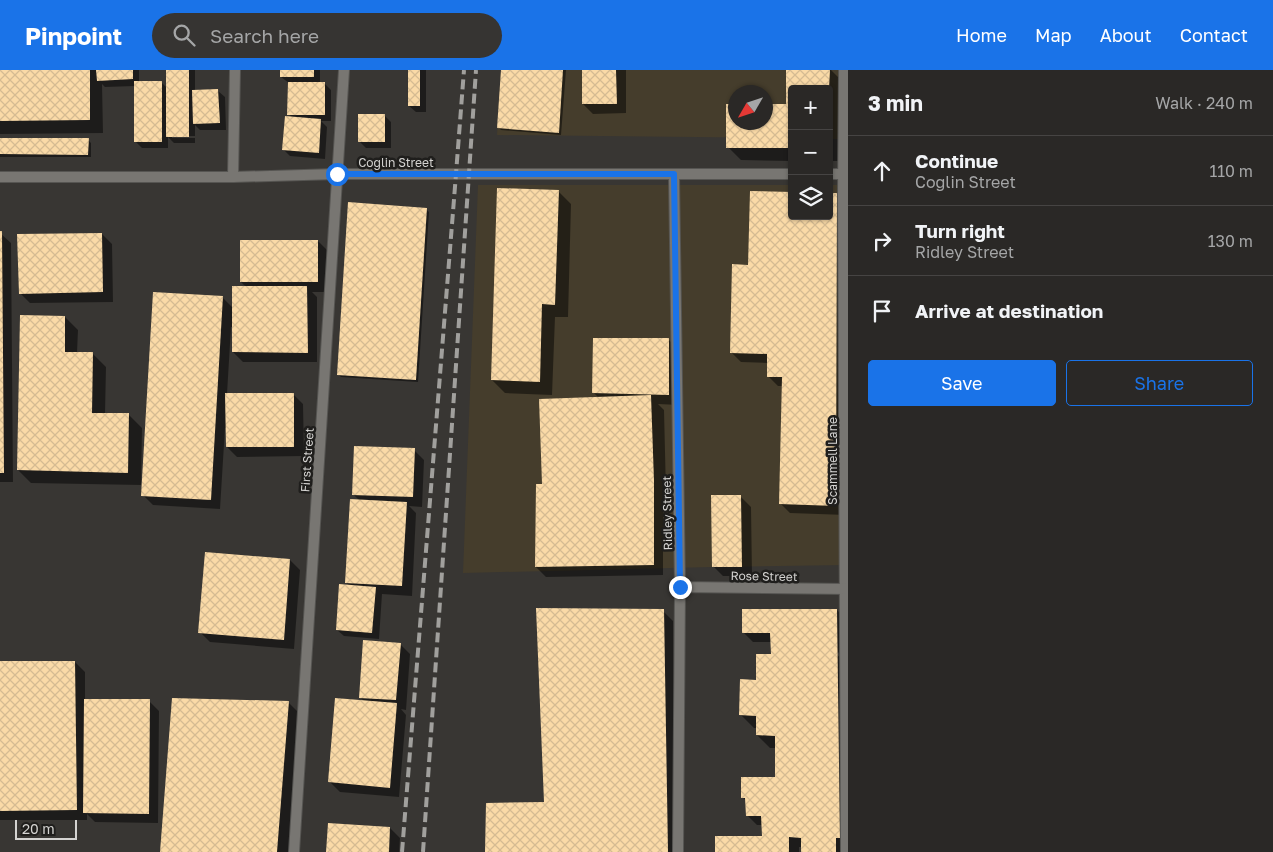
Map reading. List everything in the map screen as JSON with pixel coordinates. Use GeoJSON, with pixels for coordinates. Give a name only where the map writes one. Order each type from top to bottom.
{"type":"FeatureCollection","features":[{"type":"Feature","properties":{"kind":"street"},"geometry":{"type":"LineString","coordinates":[[232,177],[235,70]]}},
{"type":"Feature","properties":{"kind":"street","name":"First Street"},"geometry":{"type":"LineString","coordinates":[[294,852],[344,70]]}},
{"type":"Feature","properties":{"kind":"street","name":"Scammell Lane"},"geometry":{"type":"LineString","coordinates":[[844,70],[846,174],[843,194],[847,589],[846,852]]}},
{"type":"Feature","properties":{"kind":"street","name":"Coglin Street"},"geometry":{"type":"LineString","coordinates":[[0,177],[232,177],[337,174],[788,174]]}},
{"type":"Feature","properties":{"kind":"street","name":"Ridley Street"},"geometry":{"type":"LineString","coordinates":[[674,174],[680,587],[678,852]]}},
{"type":"Feature","properties":{"kind":"street"},"geometry":{"type":"LineString","coordinates":[[833,174],[846,174]]}},
{"type":"Feature","properties":{"kind":"street","name":"Rose Street"},"geometry":{"type":"LineString","coordinates":[[680,587],[847,589]]}},
{"type":"Feature","properties":{"kind":"shaded area"},"geometry":{"type":"Polygon","coordinates":[[[501,70],[848,70],[848,139],[833,139],[833,85],[788,85],[788,138],[497,135],[501,70]]]}},
{"type":"Feature","properties":{"kind":"shaded area"},"geometry":{"type":"Polygon","coordinates":[[[478,185],[788,185],[788,220],[833,220],[833,185],[848,185],[848,565],[463,573],[478,185]]]}},
{"type":"Feature","properties":{"kind":"building"},"geometry":{"type":"Polygon","coordinates":[[[0,70],[90,70],[90,120],[0,121],[0,70]]]}},
{"type":"Feature","properties":{"kind":"building"},"geometry":{"type":"Polygon","coordinates":[[[96,70],[133,70],[133,79],[97,81],[96,70]]]}},
{"type":"Feature","properties":{"kind":"building"},"geometry":{"type":"Polygon","coordinates":[[[166,70],[189,70],[189,137],[166,137],[166,70]]]}},
{"type":"Feature","properties":{"kind":"building"},"geometry":{"type":"Polygon","coordinates":[[[280,70],[314,70],[314,77],[280,77],[280,70]]]}},
{"type":"Feature","properties":{"kind":"building"},"geometry":{"type":"Polygon","coordinates":[[[408,70],[420,70],[420,106],[408,106],[408,70]]]}},
{"type":"Feature","properties":{"kind":"building"},"geometry":{"type":"Polygon","coordinates":[[[501,70],[563,70],[559,133],[497,128],[501,70]]]}},
{"type":"Feature","properties":{"kind":"building"},"geometry":{"type":"Polygon","coordinates":[[[582,70],[616,70],[617,104],[582,104],[582,70]]]}},
{"type":"Feature","properties":{"kind":"building"},"geometry":{"type":"Polygon","coordinates":[[[786,70],[830,70],[829,85],[788,85],[788,148],[726,148],[726,104],[728,104],[728,130],[773,130],[773,104],[786,104],[786,70]]]}},
{"type":"Feature","properties":{"kind":"building"},"geometry":{"type":"Polygon","coordinates":[[[134,81],[162,81],[162,142],[134,142],[134,81]]]}},
{"type":"Feature","properties":{"kind":"building"},"geometry":{"type":"Polygon","coordinates":[[[288,82],[325,82],[325,115],[287,115],[288,82]]]}},
{"type":"Feature","properties":{"kind":"building"},"geometry":{"type":"Polygon","coordinates":[[[218,89],[220,123],[193,124],[192,90],[218,89]]]}},
{"type":"Feature","properties":{"kind":"building"},"geometry":{"type":"Polygon","coordinates":[[[358,114],[385,114],[385,142],[358,142],[358,114]]]}},
{"type":"Feature","properties":{"kind":"building"},"geometry":{"type":"Polygon","coordinates":[[[285,116],[321,119],[319,153],[282,150],[285,116]]]}},
{"type":"Feature","properties":{"kind":"building"},"geometry":{"type":"Polygon","coordinates":[[[0,138],[89,138],[88,155],[0,154],[0,138]]]}},
{"type":"Feature","properties":{"kind":"building"},"geometry":{"type":"Polygon","coordinates":[[[497,188],[559,190],[555,305],[542,304],[540,382],[491,380],[497,188]]]}},
{"type":"Feature","properties":{"kind":"building"},"geometry":{"type":"Polygon","coordinates":[[[750,191],[788,192],[788,220],[833,220],[833,193],[837,193],[836,506],[779,504],[782,377],[767,377],[767,354],[730,353],[732,264],[748,265],[750,191]]]}},
{"type":"Feature","properties":{"kind":"building"},"geometry":{"type":"Polygon","coordinates":[[[348,202],[427,208],[416,380],[337,375],[348,202]]]}},
{"type":"Feature","properties":{"kind":"building"},"geometry":{"type":"Polygon","coordinates":[[[0,231],[2,231],[4,473],[0,473],[0,231]]]}},
{"type":"Feature","properties":{"kind":"building"},"geometry":{"type":"Polygon","coordinates":[[[102,233],[103,292],[19,294],[17,234],[102,233]]]}},
{"type":"Feature","properties":{"kind":"building"},"geometry":{"type":"Polygon","coordinates":[[[240,240],[318,240],[318,282],[240,282],[240,240]]]}},
{"type":"Feature","properties":{"kind":"building"},"geometry":{"type":"Polygon","coordinates":[[[232,286],[307,286],[308,353],[232,352],[232,286]]]}},
{"type":"Feature","properties":{"kind":"building"},"geometry":{"type":"Polygon","coordinates":[[[153,292],[223,296],[211,500],[141,496],[153,292]]]}},
{"type":"Feature","properties":{"kind":"building"},"geometry":{"type":"Polygon","coordinates":[[[20,315],[65,316],[65,352],[93,352],[92,413],[129,413],[128,473],[17,470],[20,315]]]}},
{"type":"Feature","properties":{"kind":"building"},"geometry":{"type":"Polygon","coordinates":[[[593,338],[669,338],[669,395],[592,393],[593,338]]]}},
{"type":"Feature","properties":{"kind":"building"},"geometry":{"type":"Polygon","coordinates":[[[225,393],[294,393],[294,447],[226,447],[225,393]]]}},
{"type":"Feature","properties":{"kind":"building"},"geometry":{"type":"Polygon","coordinates":[[[651,395],[654,565],[535,567],[536,484],[542,484],[539,399],[651,395]]]}},
{"type":"Feature","properties":{"kind":"building"},"geometry":{"type":"Polygon","coordinates":[[[354,446],[415,448],[413,497],[352,495],[354,446]]]}},
{"type":"Feature","properties":{"kind":"building"},"geometry":{"type":"Polygon","coordinates":[[[711,495],[741,495],[742,567],[712,567],[711,495]]]}},
{"type":"Feature","properties":{"kind":"building"},"geometry":{"type":"Polygon","coordinates":[[[350,499],[407,502],[402,586],[345,583],[350,499]]]}},
{"type":"Feature","properties":{"kind":"building"},"geometry":{"type":"Polygon","coordinates":[[[205,552],[290,559],[284,640],[198,633],[205,552]]]}},
{"type":"Feature","properties":{"kind":"building"},"geometry":{"type":"Polygon","coordinates":[[[339,584],[376,587],[372,633],[336,630],[339,584]]]}},
{"type":"Feature","properties":{"kind":"building"},"geometry":{"type":"Polygon","coordinates":[[[536,608],[664,609],[668,852],[485,852],[486,803],[544,802],[536,608]]]}},
{"type":"Feature","properties":{"kind":"building"},"geometry":{"type":"Polygon","coordinates":[[[742,609],[837,609],[840,838],[836,838],[836,852],[801,852],[801,838],[789,837],[789,852],[715,852],[715,836],[762,836],[761,816],[746,816],[745,798],[741,798],[741,777],[775,777],[775,736],[756,735],[756,716],[739,715],[740,679],[756,680],[756,654],[771,654],[770,633],[742,633],[742,609]]]}},
{"type":"Feature","properties":{"kind":"building"},"geometry":{"type":"Polygon","coordinates":[[[363,640],[401,643],[396,700],[359,698],[363,640]]]}},
{"type":"Feature","properties":{"kind":"building"},"geometry":{"type":"Polygon","coordinates":[[[0,661],[75,661],[77,810],[0,811],[0,661]]]}},
{"type":"Feature","properties":{"kind":"building"},"geometry":{"type":"Polygon","coordinates":[[[172,698],[289,701],[277,852],[160,852],[172,698]]]}},
{"type":"Feature","properties":{"kind":"building"},"geometry":{"type":"Polygon","coordinates":[[[335,698],[397,703],[390,788],[328,782],[335,698]]]}},
{"type":"Feature","properties":{"kind":"building"},"geometry":{"type":"Polygon","coordinates":[[[84,699],[150,699],[149,814],[83,813],[84,699]]]}},
{"type":"Feature","properties":{"kind":"building"},"geometry":{"type":"Polygon","coordinates":[[[328,823],[390,827],[389,852],[326,852],[328,823]]]}},
{"type":"Feature","properties":{"kind":"railway"},"geometry":{"type":"LineString","coordinates":[[402,852],[464,70]]}},
{"type":"Feature","properties":{"kind":"railway"},"geometry":{"type":"LineString","coordinates":[[423,852],[476,70]]}},
{"type":"Feature","properties":{"kind":"route"},"geometry":{"type":"LineString","coordinates":[[337,174],[674,174],[680,587]]}}]}
